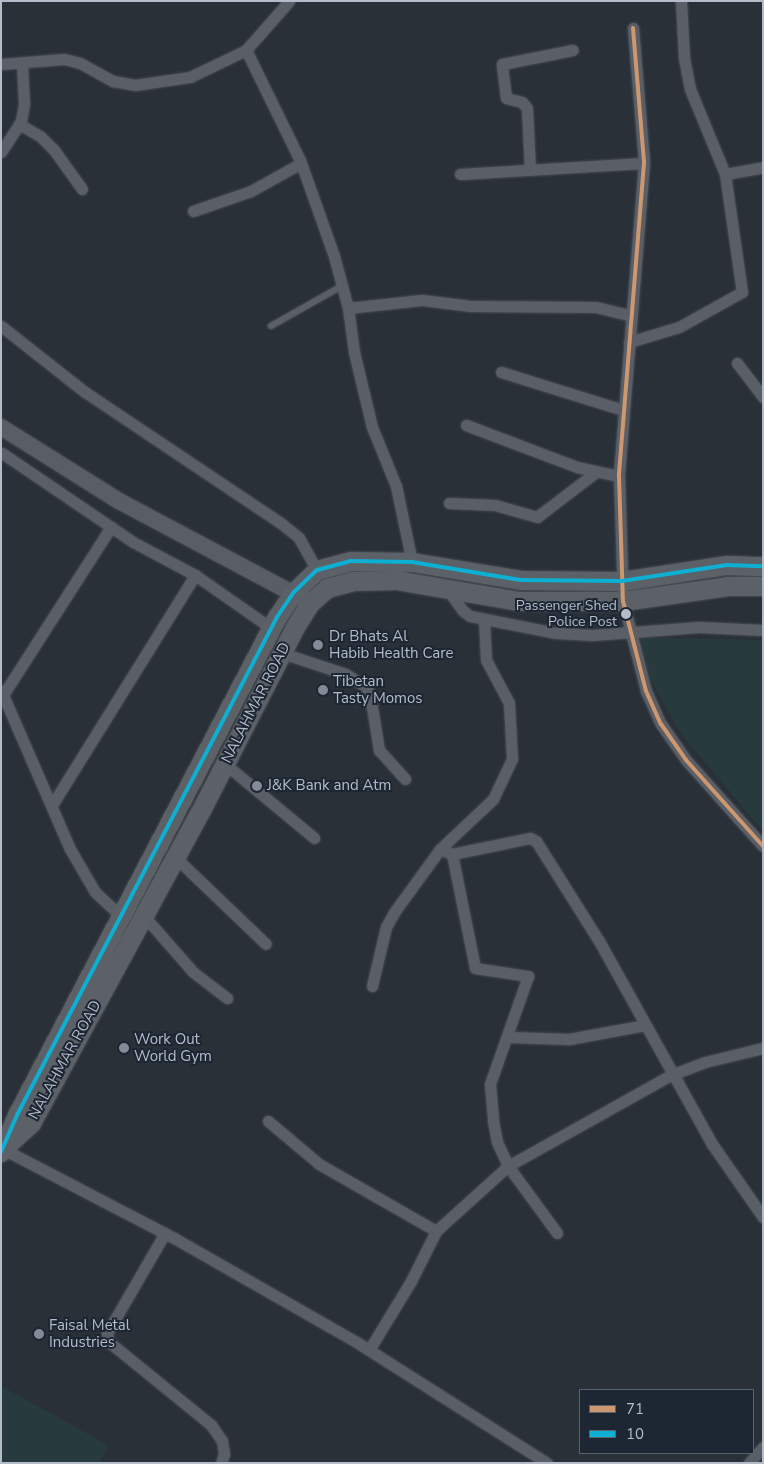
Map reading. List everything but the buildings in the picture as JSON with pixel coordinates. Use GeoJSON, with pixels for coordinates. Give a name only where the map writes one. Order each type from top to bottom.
{"type":"FeatureCollection","features":[{"type":"Feature","properties":{"kind":"main road","name":"NALAHMAR ROAD"},"geometry":{"type":"LineString","coordinates":[[2,1150],[17,1115],[271,628],[294,592],[317,570],[350,561],[412,562],[521,580],[622,581],[726,566],[763,566]]}},
{"type":"Feature","properties":{"kind":"main road","name":"NALAHMAR ROAD"},"geometry":{"type":"LineString","coordinates":[[2,1150],[31,1123],[176,858],[282,653],[310,603],[327,588],[353,581],[396,580],[519,601],[623,601],[728,586],[763,586]]}},
{"type":"Feature","properties":{"kind":"street"},"geometry":{"type":"LineString","coordinates":[[1,64],[22,64],[64,59],[80,63],[113,81],[135,85],[190,77],[246,50],[289,1]]}},
{"type":"Feature","properties":{"kind":"street"},"geometry":{"type":"LineString","coordinates":[[629,342],[679,327],[742,292],[725,174],[690,89],[684,57],[681,1]]}},
{"type":"Feature","properties":{"kind":"street"},"geometry":{"type":"LineString","coordinates":[[633,28],[644,163],[619,476],[623,601],[629,631],[646,691],[661,724],[686,760],[763,846]]}},
{"type":"Feature","properties":{"kind":"street"},"geometry":{"type":"LineString","coordinates":[[246,50],[301,163],[342,286],[348,308],[354,352],[372,427],[396,486],[412,562]]}},
{"type":"Feature","properties":{"kind":"street"},"geometry":{"type":"LineString","coordinates":[[530,170],[527,108],[522,102],[506,98],[502,64],[573,50]]}},
{"type":"Feature","properties":{"kind":"street"},"geometry":{"type":"LineString","coordinates":[[1,152],[19,124],[24,104],[22,64]]}},
{"type":"Feature","properties":{"kind":"street"},"geometry":{"type":"LineString","coordinates":[[19,124],[40,136],[54,150],[82,189]]}},
{"type":"Feature","properties":{"kind":"street"},"geometry":{"type":"LineString","coordinates":[[193,211],[251,191],[301,163]]}},
{"type":"Feature","properties":{"kind":"street"},"geometry":{"type":"LineString","coordinates":[[460,174],[644,163]]}},
{"type":"Feature","properties":{"kind":"street"},"geometry":{"type":"LineString","coordinates":[[725,174],[763,166]]}},
{"type":"Feature","properties":{"kind":"street"},"geometry":{"type":"LineString","coordinates":[[348,308],[422,300],[480,306],[596,307],[631,316]]}},
{"type":"Feature","properties":{"kind":"street"},"geometry":{"type":"LineString","coordinates":[[1,326],[85,392],[282,524],[299,538],[317,570]]}},
{"type":"Feature","properties":{"kind":"street"},"geometry":{"type":"LineString","coordinates":[[736,363],[763,397]]}},
{"type":"Feature","properties":{"kind":"street"},"geometry":{"type":"LineString","coordinates":[[501,372],[623,410]]}},
{"type":"Feature","properties":{"kind":"street"},"geometry":{"type":"LineString","coordinates":[[466,425],[596,472],[619,476]]}},
{"type":"Feature","properties":{"kind":"street"},"geometry":{"type":"LineString","coordinates":[[1,427],[119,501],[254,575],[294,592],[310,603]]}},
{"type":"Feature","properties":{"kind":"street"},"geometry":{"type":"LineString","coordinates":[[2,453],[111,527],[195,575],[271,628]]}},
{"type":"Feature","properties":{"kind":"street"},"geometry":{"type":"LineString","coordinates":[[449,503],[495,505],[536,517],[596,472]]}},
{"type":"Feature","properties":{"kind":"street"},"geometry":{"type":"LineString","coordinates":[[111,527],[2,693],[70,849],[95,892],[121,916]]}},
{"type":"Feature","properties":{"kind":"street"},"geometry":{"type":"LineString","coordinates":[[52,805],[195,575]]}},
{"type":"Feature","properties":{"kind":"street"},"geometry":{"type":"LineString","coordinates":[[447,589],[462,610],[484,619],[556,633],[593,635],[699,627],[763,630]]}},
{"type":"Feature","properties":{"kind":"street"},"geometry":{"type":"LineString","coordinates":[[372,986],[386,927],[440,849],[493,799],[512,759],[509,703],[486,660],[484,619]]}},
{"type":"Feature","properties":{"kind":"street"},"geometry":{"type":"LineString","coordinates":[[282,653],[346,674],[366,687],[370,695],[379,750],[405,779]]}},
{"type":"Feature","properties":{"kind":"street"},"geometry":{"type":"LineString","coordinates":[[225,764],[314,838]]}},
{"type":"Feature","properties":{"kind":"street"},"geometry":{"type":"LineString","coordinates":[[440,849],[452,854],[530,838],[536,842],[599,941],[671,1074],[712,1144],[763,1217]]}},
{"type":"Feature","properties":{"kind":"street"},"geometry":{"type":"LineString","coordinates":[[452,854],[475,968],[528,976],[490,1091],[497,1142],[508,1166],[557,1233]]}},
{"type":"Feature","properties":{"kind":"street"},"geometry":{"type":"LineString","coordinates":[[176,858],[266,944]]}},
{"type":"Feature","properties":{"kind":"street"},"geometry":{"type":"LineString","coordinates":[[144,916],[193,972],[228,998]]}},
{"type":"Feature","properties":{"kind":"street"},"geometry":{"type":"LineString","coordinates":[[509,1037],[568,1039],[645,1025]]}},
{"type":"Feature","properties":{"kind":"street"},"geometry":{"type":"LineString","coordinates":[[370,1350],[411,1281],[436,1231],[508,1166],[671,1074],[705,1062],[763,1048]]}},
{"type":"Feature","properties":{"kind":"street"},"geometry":{"type":"LineString","coordinates":[[268,1121],[319,1164],[436,1231]]}},
{"type":"Feature","properties":{"kind":"street"},"geometry":{"type":"LineString","coordinates":[[2,1150],[165,1233],[370,1350],[547,1463]]}},
{"type":"Feature","properties":{"kind":"street"},"geometry":{"type":"LineString","coordinates":[[165,1233],[107,1333],[109,1342],[211,1425],[222,1441],[224,1454],[221,1463]]}},
{"type":"Feature","properties":{"kind":"street"},"geometry":{"type":"LineString","coordinates":[[749,1463],[763,1447]]}},
{"type":"Feature","properties":{"kind":"lane"},"geometry":{"type":"LineString","coordinates":[[271,326],[342,286]]}},
{"type":"Feature","properties":{"kind":"green space"},"geometry":{"type":"Polygon","coordinates":[[[639,637],[763,640],[763,831],[678,730],[651,680],[639,637]]]}},
{"type":"Feature","properties":{"kind":"green space"},"geometry":{"type":"Polygon","coordinates":[[[1,1386],[108,1445],[99,1463],[1,1463],[1,1386]]]}},
{"type":"Feature","properties":{"kind":"transit line","name":"71"},"geometry":{"type":"LineString","coordinates":[[633,28],[644,163],[619,476],[623,601],[646,691],[661,724],[686,760],[763,846]]}},
{"type":"Feature","properties":{"kind":"transit line","name":"10"},"geometry":{"type":"LineString","coordinates":[[1,1152],[17,1115],[277,617],[294,592],[317,570],[350,561],[412,562],[521,580],[622,581],[727,565],[763,566]]}},
{"type":"Feature","properties":{"kind":"place","name":"Passenger Shed Police Post"},"geometry":{"type":"Point","coordinates":[626,614]}},
{"type":"Feature","properties":{"kind":"place","name":"Dr Bhats Al Habib Health Care"},"geometry":{"type":"Point","coordinates":[318,645]}},
{"type":"Feature","properties":{"kind":"place","name":"Tibetan Tasty Momos"},"geometry":{"type":"Point","coordinates":[323,690]}},
{"type":"Feature","properties":{"kind":"place","name":"J&K Bank and Atm"},"geometry":{"type":"Point","coordinates":[257,786]}},
{"type":"Feature","properties":{"kind":"place","name":"Work Out World Gym"},"geometry":{"type":"Point","coordinates":[124,1048]}},
{"type":"Feature","properties":{"kind":"place","name":"Faisal Metal Industries"},"geometry":{"type":"Point","coordinates":[39,1334]}}]}
